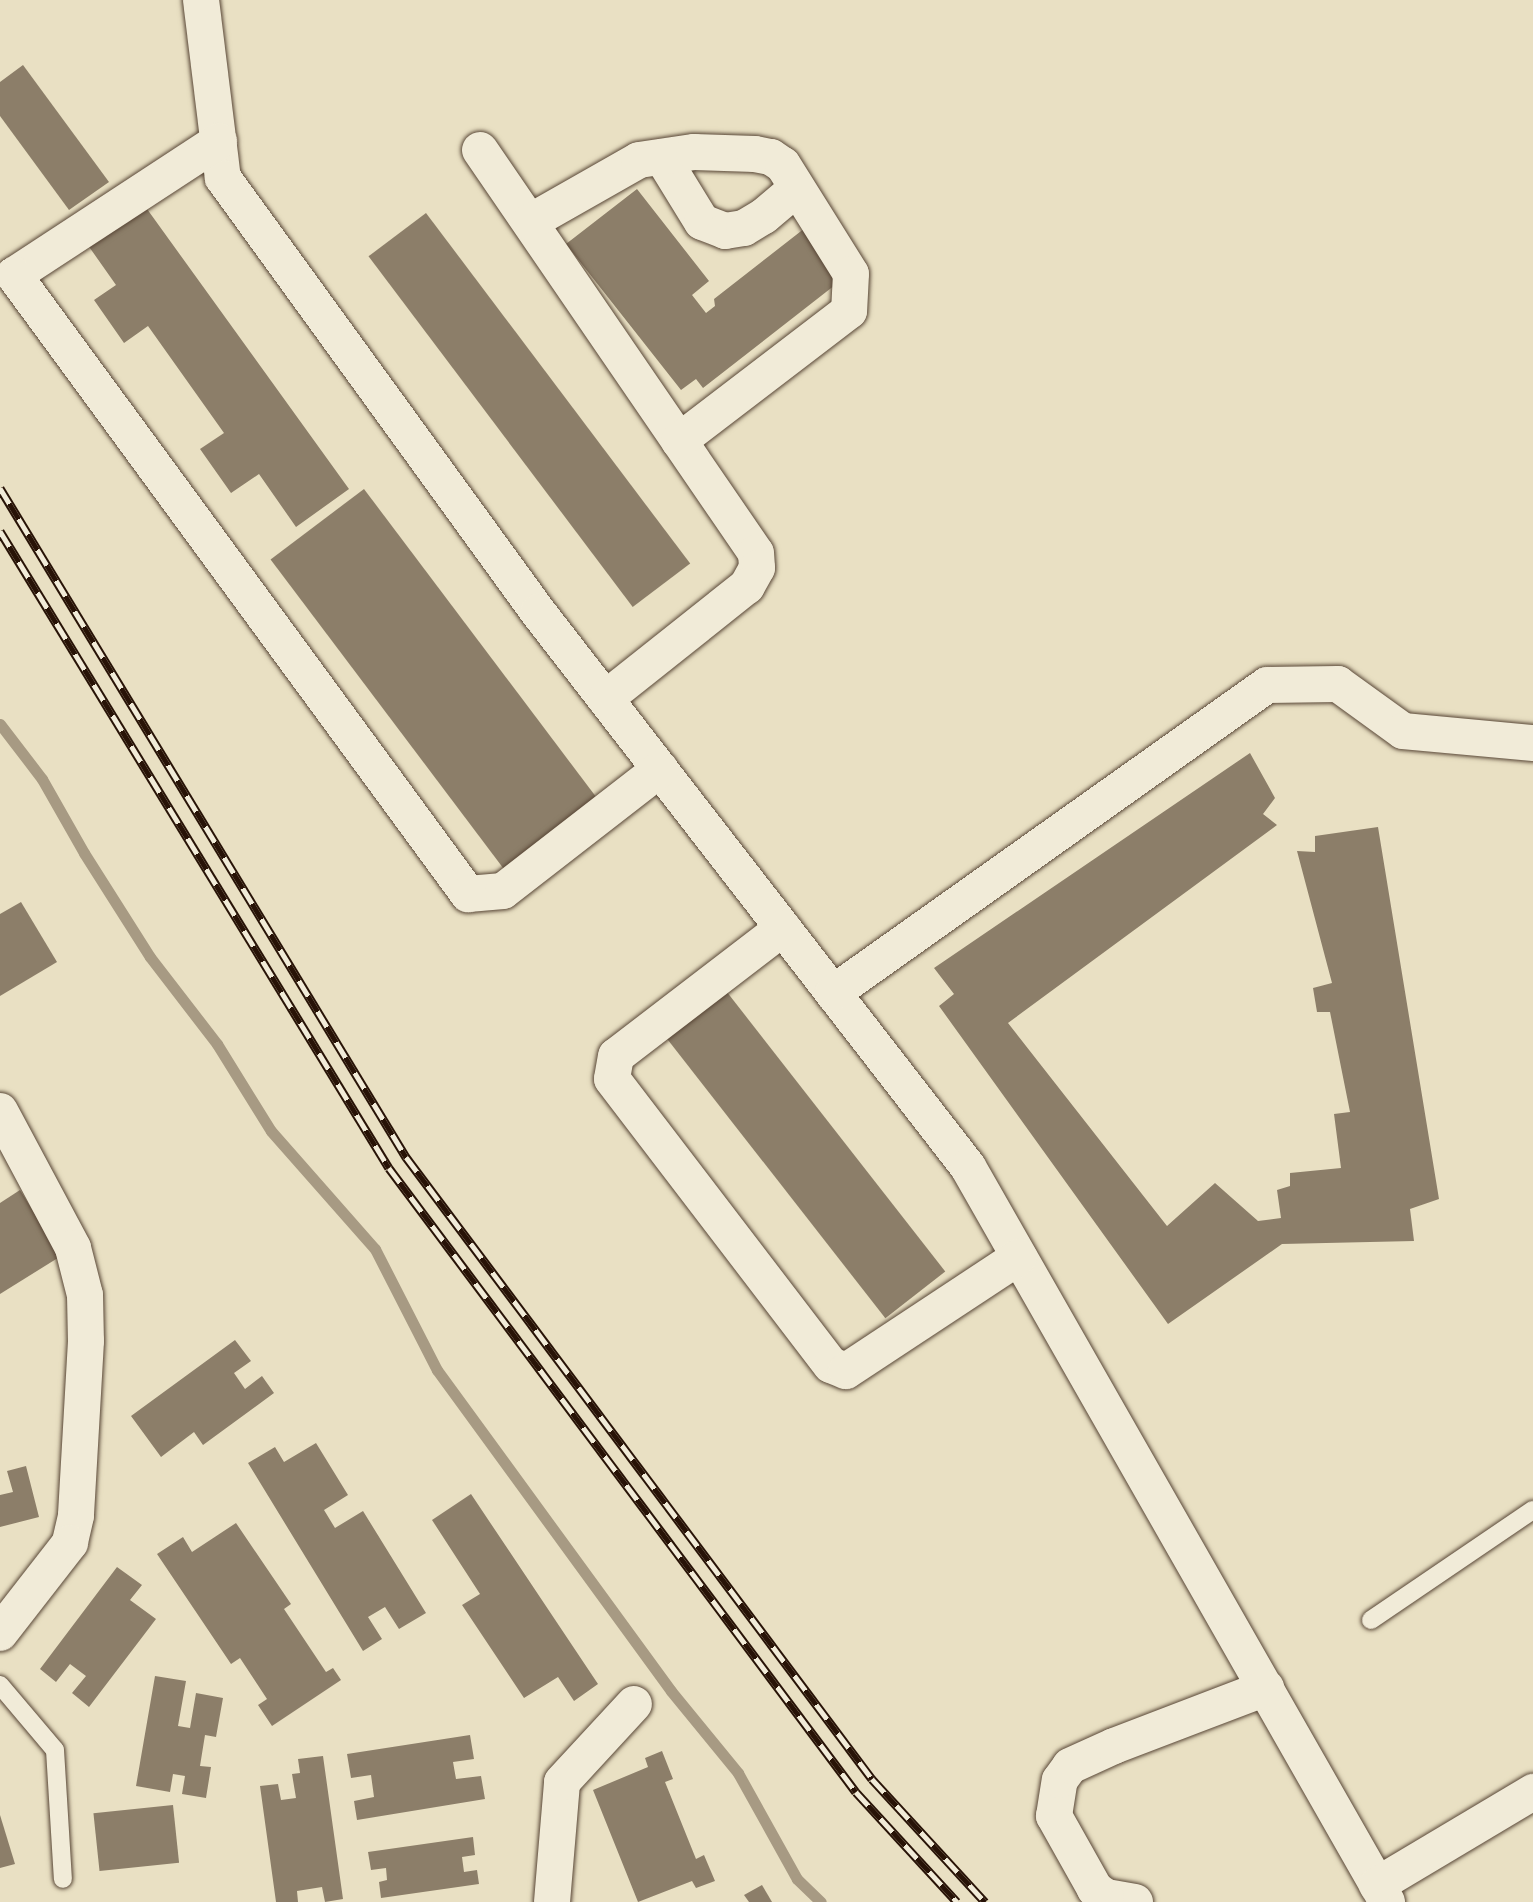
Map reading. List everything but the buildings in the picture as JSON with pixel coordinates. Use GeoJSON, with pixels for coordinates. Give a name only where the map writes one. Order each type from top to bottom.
{"type":"FeatureCollection","features":[{"type":"Feature","properties":{"kind":"street"},"geometry":{"type":"LineString","coordinates":[[201,0],[223,178],[538,612],[968,1167],[1382,1894],[1533,1792]]}},
{"type":"Feature","properties":{"kind":"street"},"geometry":{"type":"LineString","coordinates":[[219,141],[7,266],[468,894],[503,891],[660,769]]}},
{"type":"Feature","properties":{"kind":"street"},"geometry":{"type":"LineString","coordinates":[[480,150],[756,553],[757,568],[747,586],[605,699]]}},
{"type":"Feature","properties":{"kind":"street"},"geometry":{"type":"LineString","coordinates":[[530,222],[639,160],[694,152],[771,157],[783,165],[851,274],[849,311],[679,441]]}},
{"type":"Feature","properties":{"kind":"street"},"geometry":{"type":"LineString","coordinates":[[662,157],[702,222],[725,231],[754,222],[797,188]]}},
{"type":"Feature","properties":{"kind":"street"},"geometry":{"type":"LineString","coordinates":[[833,993],[1267,685],[1338,684],[1403,731],[1533,743]]}},
{"type":"Feature","properties":{"kind":"street"},"geometry":{"type":"LineString","coordinates":[[783,928],[616,1056],[612,1079],[831,1365],[846,1371],[1019,1257]]}},
{"type":"Feature","properties":{"kind":"street"},"geometry":{"type":"LineString","coordinates":[[0,1111],[73,1248],[85,1295],[86,1341],[76,1516],[70,1543],[0,1633]]}},
{"type":"Feature","properties":{"kind":"street"},"geometry":{"type":"LineString","coordinates":[[1135,1902],[1106,1897],[1095,1889],[1054,1816],[1060,1780],[1070,1766],[1114,1746],[1266,1688]]}},
{"type":"Feature","properties":{"kind":"street"},"geometry":{"type":"LineString","coordinates":[[552,1902],[562,1782],[634,1704]]}},
{"type":"Feature","properties":{"kind":"lane"},"geometry":{"type":"LineString","coordinates":[[1371,1620],[1533,1510]]}},
{"type":"Feature","properties":{"kind":"lane"},"geometry":{"type":"LineString","coordinates":[[0,1685],[55,1750],[63,1879]]}},
{"type":"Feature","properties":{"kind":"waterway"},"geometry":{"type":"LineString","coordinates":[[0,724],[42,779],[84,853],[150,957],[217,1044],[271,1131],[375,1249],[437,1370],[671,1691],[738,1773],[797,1879],[821,1902]]}},
{"type":"Feature","properties":{"kind":"railway"},"geometry":{"type":"LineString","coordinates":[[0,488],[406,1157],[872,1779],[985,1902]]}},
{"type":"Feature","properties":{"kind":"railway"},"geometry":{"type":"LineString","coordinates":[[0,531],[389,1168],[856,1792],[957,1902]]}}]}
